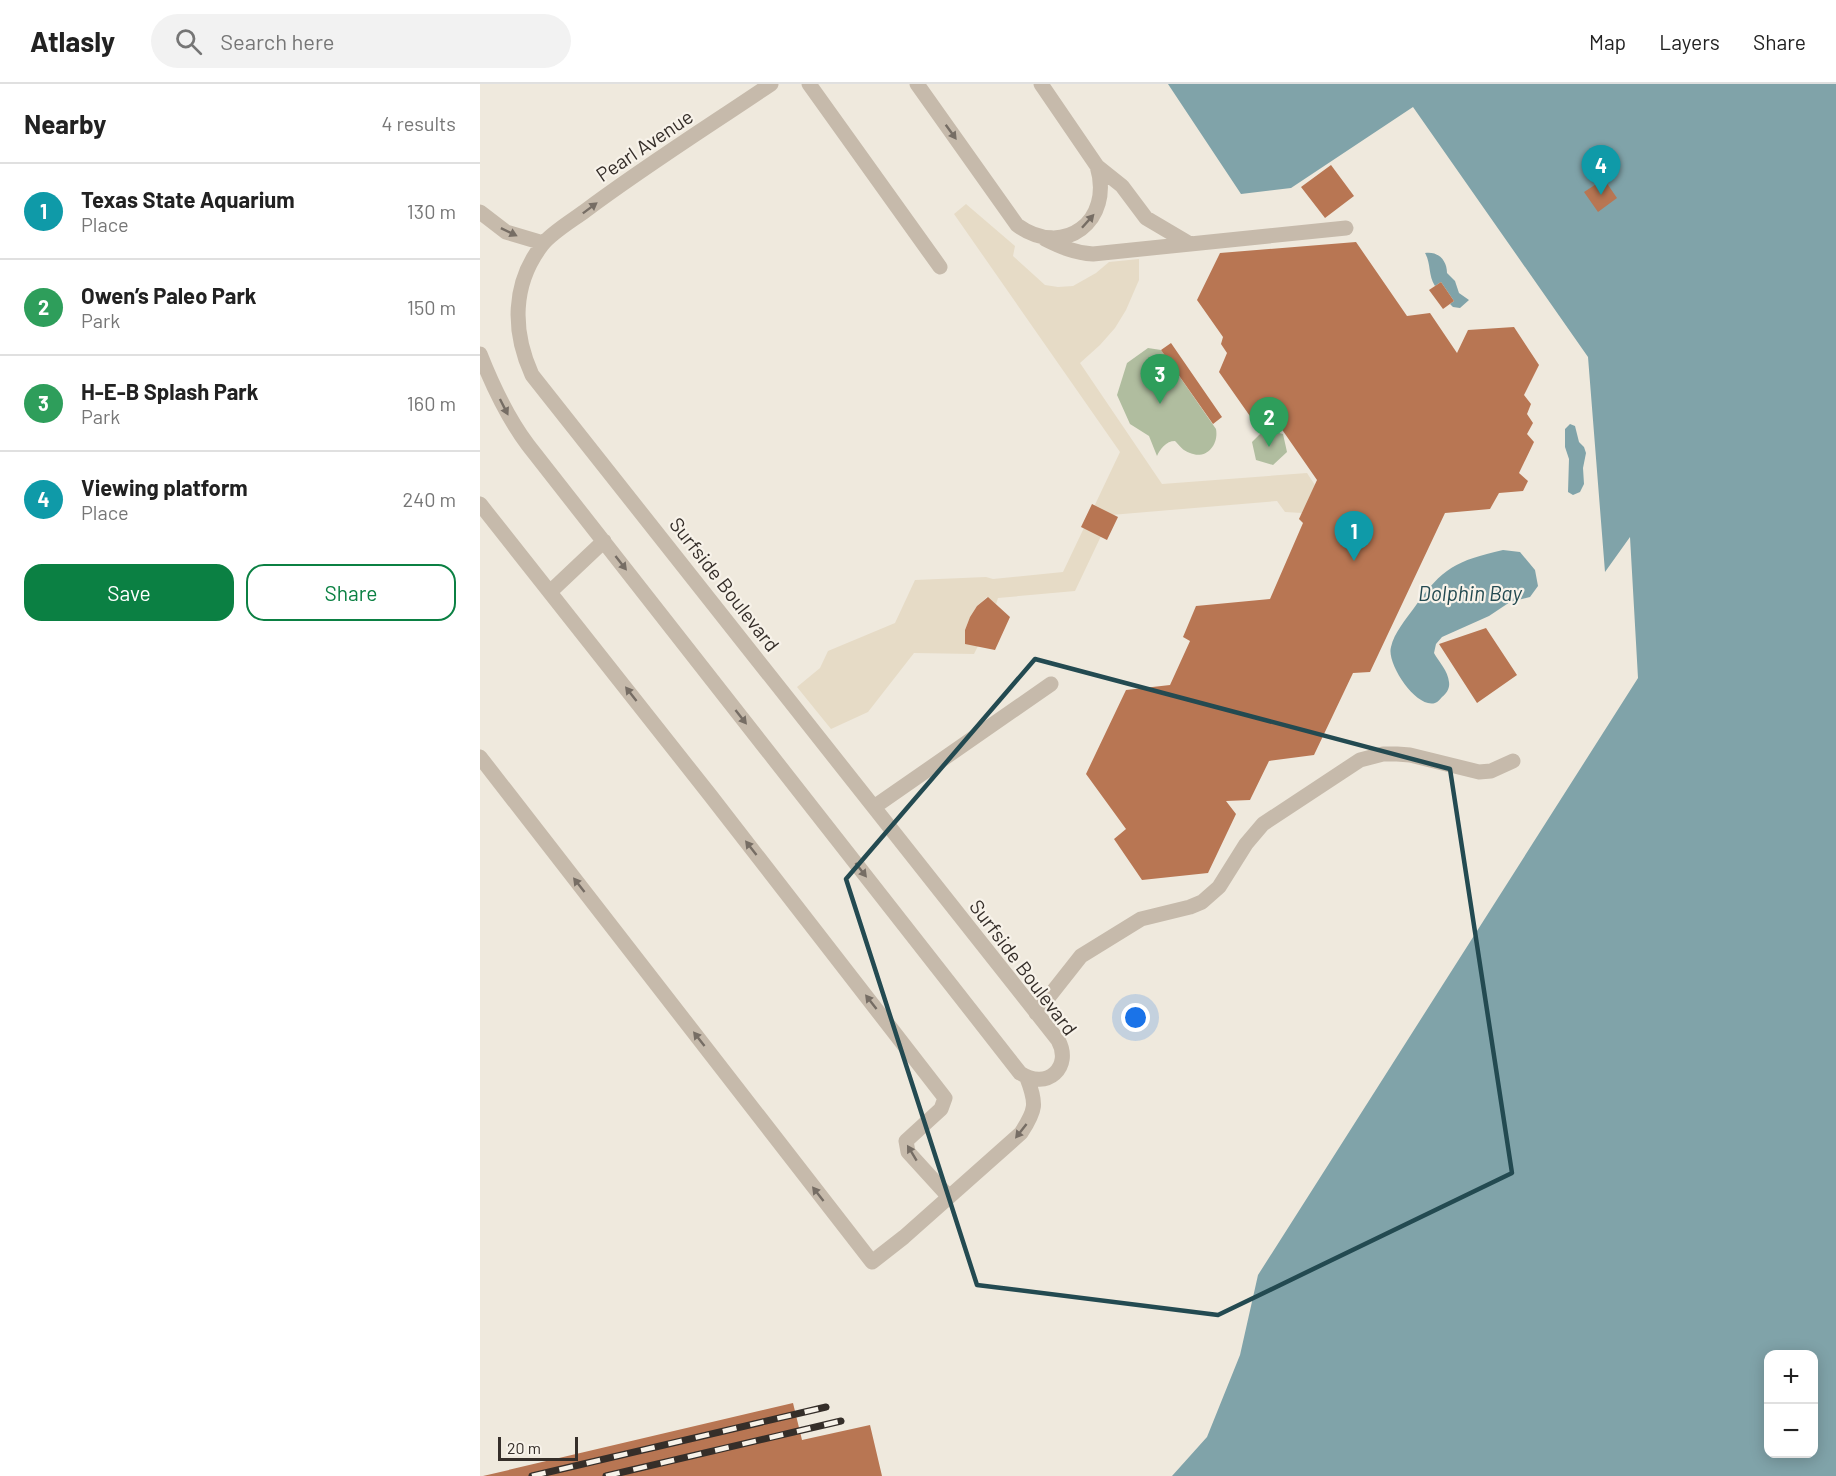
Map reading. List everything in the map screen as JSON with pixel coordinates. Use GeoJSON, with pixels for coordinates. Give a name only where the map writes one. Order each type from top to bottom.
{"type":"FeatureCollection","features":[{"type":"Feature","properties":{"kind":"street","name":"Pearl Avenue"},"geometry":{"type":"LineString","coordinates":[[543,243],[603,198],[771,84]]}},
{"type":"Feature","properties":{"kind":"street"},"geometry":{"type":"LineString","coordinates":[[809,84],[940,267]]}},
{"type":"Feature","properties":{"kind":"street"},"geometry":{"type":"LineString","coordinates":[[917,84],[1017,225],[1030,234],[1045,238],[1060,238],[1075,233],[1087,224],[1096,212],[1101,197],[1102,181],[1097,166],[1041,84]]}},
{"type":"Feature","properties":{"kind":"street"},"geometry":{"type":"LineString","coordinates":[[1097,166],[1122,186],[1146,218],[1190,244]]}},
{"type":"Feature","properties":{"kind":"street"},"geometry":{"type":"LineString","coordinates":[[480,212],[506,232],[543,243]]}},
{"type":"Feature","properties":{"kind":"street"},"geometry":{"type":"LineString","coordinates":[[1045,238],[1062,248],[1078,253],[1093,254],[1346,228]]}},
{"type":"Feature","properties":{"kind":"street","name":"Surfside Boulevard"},"geometry":{"type":"LineString","coordinates":[[543,243],[520,288],[517,310],[518,334],[532,375],[1058,1040],[1063,1055],[1057,1071],[1051,1076],[1035,1080],[1027,1078]]}},
{"type":"Feature","properties":{"kind":"street"},"geometry":{"type":"LineString","coordinates":[[480,354],[493,386],[512,422],[1013,1064],[1027,1078],[1034,1096],[1033,1114],[1021,1133],[872,1262],[480,757]]}},
{"type":"Feature","properties":{"kind":"street"},"geometry":{"type":"LineString","coordinates":[[480,504],[945,1098],[941,1109],[906,1141],[908,1152],[949,1197]]}},
{"type":"Feature","properties":{"kind":"street"},"geometry":{"type":"LineString","coordinates":[[550,592],[604,541]]}},
{"type":"Feature","properties":{"kind":"street"},"geometry":{"type":"LineString","coordinates":[[874,807],[1051,684]]}},
{"type":"Feature","properties":{"kind":"street"},"geometry":{"type":"LineString","coordinates":[[1036,1013],[1081,956],[1140,919],[1202,902],[1219,887],[1246,844],[1263,824],[1360,760],[1383,754],[1410,755],[1479,772],[1491,771],[1512,761]]}},
{"type":"Feature","properties":{"kind":"highlighted area"},"geometry":{"type":"Polygon","coordinates":[[[1035,659],[1450,769],[1512,1173],[1218,1315],[977,1285],[846,879],[1035,659]]]}},
{"type":"Feature","properties":{"kind":"green space"},"geometry":{"type":"Polygon","coordinates":[[[1148,348],[1161,350],[1216,429],[1213,445],[1206,453],[1196,455],[1188,452],[1175,441],[1164,446],[1157,456],[1149,436],[1130,424],[1117,395],[1127,363],[1148,348]]]}},
{"type":"Feature","properties":{"kind":"green space"},"geometry":{"type":"Polygon","coordinates":[[[1265,429],[1283,434],[1287,452],[1273,465],[1256,460],[1252,442],[1265,429]]]}},
{"type":"Feature","properties":{"kind":"shaded area"},"geometry":{"type":"Polygon","coordinates":[[[966,204],[1015,246],[1013,256],[1045,285],[1073,286],[1096,273],[1109,262],[1139,259],[1139,280],[1126,310],[1115,328],[1080,363],[1162,484],[1307,473],[1315,485],[1302,513],[1285,512],[1277,501],[1111,515],[1075,591],[998,598],[996,604],[987,597],[977,606],[965,630],[965,643],[978,646],[974,654],[914,653],[868,712],[831,729],[797,687],[820,668],[828,651],[895,623],[915,580],[986,577],[993,579],[1063,572],[1120,452],[954,214],[966,204]]]}},
{"type":"Feature","properties":{"kind":"water"},"geometry":{"type":"Polygon","coordinates":[[[1168,84],[1836,84],[1836,1476],[1172,1476],[1207,1437],[1240,1355],[1258,1275],[1638,678],[1630,537],[1605,572],[1588,357],[1413,107],[1291,188],[1241,194],[1168,84]]]}},
{"type":"Feature","properties":{"kind":"water"},"geometry":{"type":"Polygon","coordinates":[[[1425,253],[1434,253],[1441,257],[1459,293],[1469,300],[1460,308],[1450,304],[1454,301],[1441,282],[1435,286],[1425,253]]]}},
{"type":"Feature","properties":{"kind":"water"},"geometry":{"type":"Polygon","coordinates":[[[1570,424],[1575,426],[1579,442],[1586,453],[1583,468],[1584,484],[1580,492],[1573,495],[1568,492],[1569,459],[1565,447],[1565,429],[1570,424]]]}},
{"type":"Feature","properties":{"kind":"water","name":"Dolphin Bay"},"geometry":{"type":"Polygon","coordinates":[[[1503,550],[1520,552],[1535,570],[1538,586],[1530,597],[1510,602],[1489,616],[1442,637],[1436,644],[1434,653],[1447,674],[1449,688],[1435,703],[1427,703],[1419,699],[1404,683],[1393,663],[1391,647],[1397,631],[1424,594],[1452,568],[1473,558],[1503,550]]]}},
{"type":"Feature","properties":{"kind":"building"},"geometry":{"type":"Polygon","coordinates":[[[1331,165],[1354,196],[1325,218],[1301,187],[1331,165]]]}},
{"type":"Feature","properties":{"kind":"building"},"geometry":{"type":"Polygon","coordinates":[[[1604,179],[1617,198],[1598,212],[1584,192],[1604,179]]]}},
{"type":"Feature","properties":{"kind":"building"},"geometry":{"type":"Polygon","coordinates":[[[1356,242],[1407,316],[1430,313],[1457,353],[1468,330],[1514,327],[1539,365],[1524,395],[1531,404],[1527,414],[1533,423],[1527,434],[1534,442],[1519,473],[1528,481],[1523,491],[1499,493],[1490,509],[1445,513],[1370,672],[1353,673],[1314,755],[1269,761],[1250,800],[1226,801],[1236,814],[1208,873],[1142,880],[1114,839],[1126,829],[1086,774],[1126,690],[1170,685],[1190,641],[1183,637],[1196,606],[1270,599],[1303,523],[1299,519],[1317,480],[1274,418],[1252,419],[1219,372],[1227,353],[1221,344],[1223,337],[1197,300],[1220,253],[1356,242]]]}},
{"type":"Feature","properties":{"kind":"building"},"geometry":{"type":"Polygon","coordinates":[[[1441,282],[1454,301],[1443,309],[1429,290],[1441,282]]]}},
{"type":"Feature","properties":{"kind":"building"},"geometry":{"type":"Polygon","coordinates":[[[1171,343],[1222,417],[1213,424],[1161,350],[1171,343]]]}},
{"type":"Feature","properties":{"kind":"building"},"geometry":{"type":"Polygon","coordinates":[[[1092,504],[1118,517],[1107,540],[1081,527],[1092,504]]]}},
{"type":"Feature","properties":{"kind":"building"},"geometry":{"type":"Polygon","coordinates":[[[988,597],[1010,617],[995,650],[965,644],[965,630],[970,617],[977,606],[988,597]]]}},
{"type":"Feature","properties":{"kind":"building"},"geometry":{"type":"Polygon","coordinates":[[[1486,628],[1517,675],[1477,703],[1439,644],[1486,628]]]}},
{"type":"Feature","properties":{"kind":"building"},"geometry":{"type":"Polygon","coordinates":[[[793,1403],[802,1440],[870,1425],[882,1476],[483,1476],[793,1403]]]}},
{"type":"Feature","properties":{"kind":"railway"},"geometry":{"type":"LineString","coordinates":[[532,1476],[826,1407]]}},
{"type":"Feature","properties":{"kind":"railway"},"geometry":{"type":"LineString","coordinates":[[606,1476],[841,1421]]}},
{"type":"Feature","properties":{"kind":"place","name":"Viewing platform"},"geometry":{"type":"Point","coordinates":[1601,195]}},
{"type":"Feature","properties":{"kind":"place","name":"H-E-B Splash Park"},"geometry":{"type":"Point","coordinates":[1160,404]}},
{"type":"Feature","properties":{"kind":"place","name":"Owen’s Paleo Park"},"geometry":{"type":"Point","coordinates":[1269,447]}},
{"type":"Feature","properties":{"kind":"place","name":"Texas State Aquarium"},"geometry":{"type":"Point","coordinates":[1354,561]}}]}
